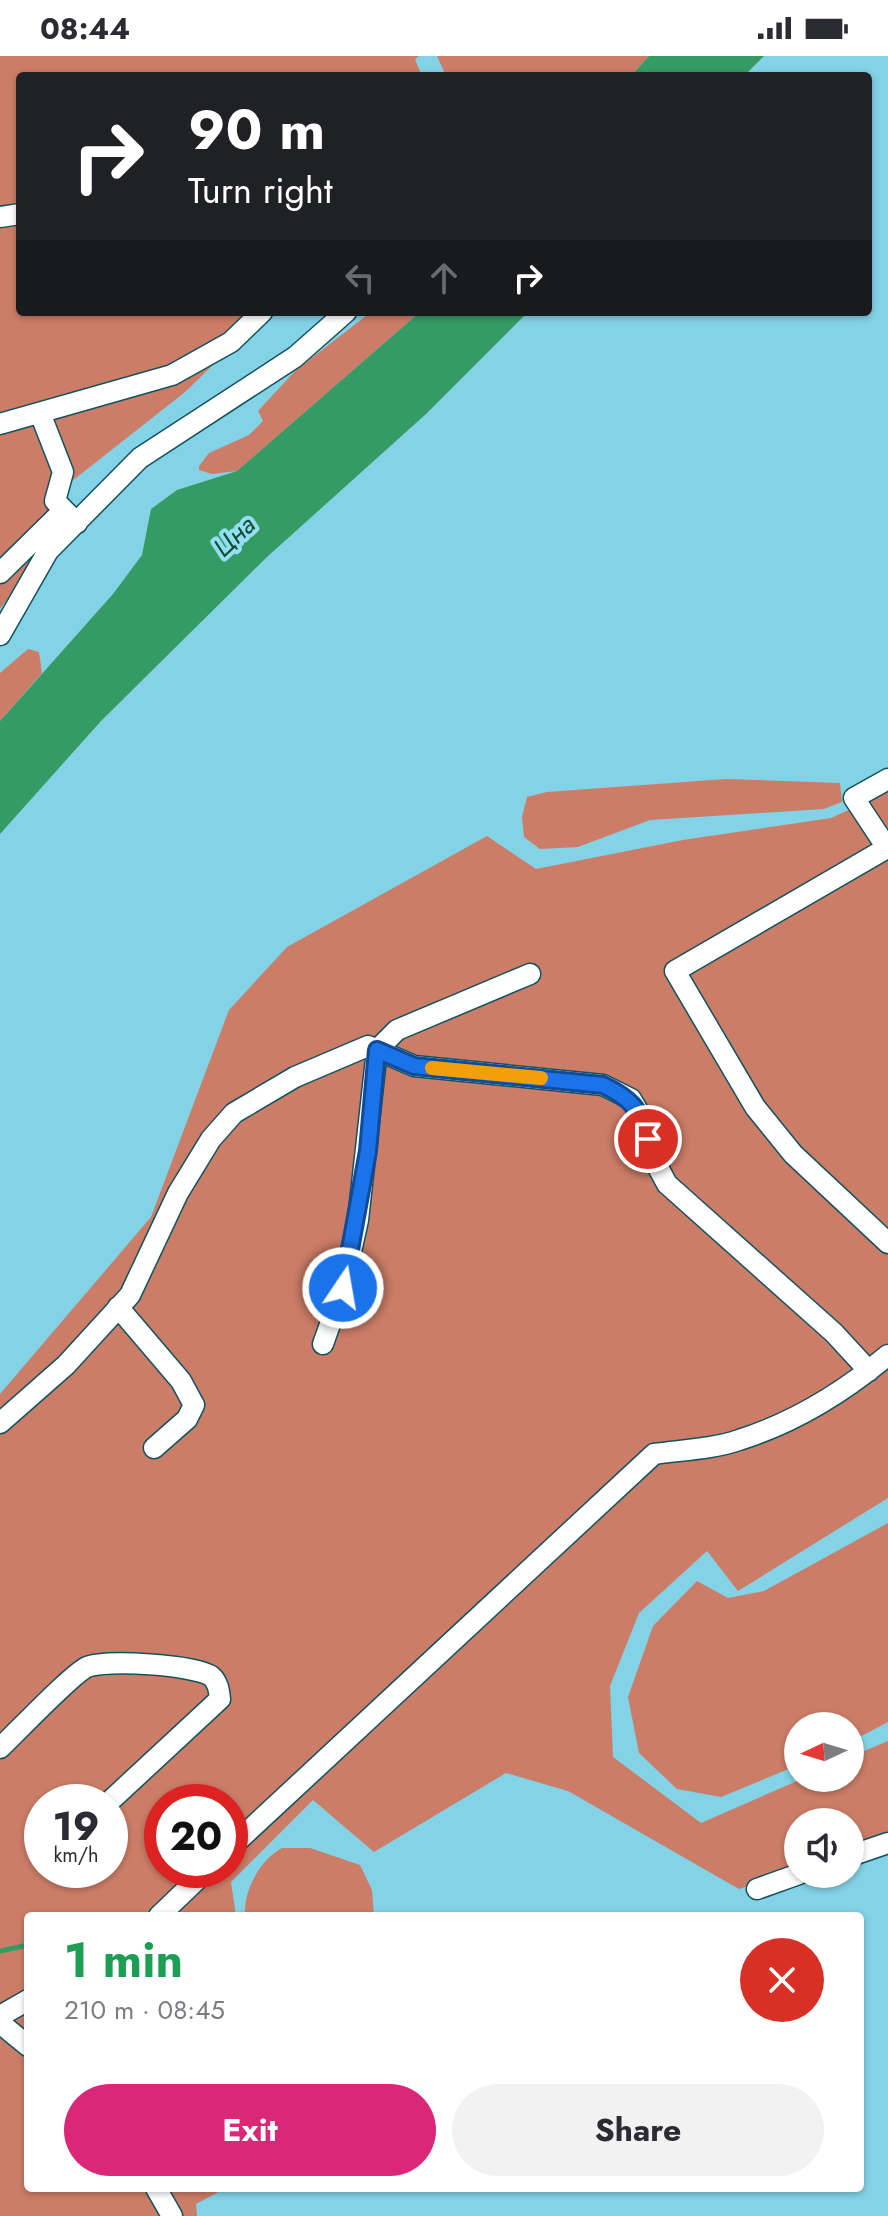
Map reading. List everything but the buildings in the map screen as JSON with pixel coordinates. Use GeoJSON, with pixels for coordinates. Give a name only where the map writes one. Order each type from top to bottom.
{"type":"FeatureCollection","features":[{"type":"Feature","properties":{"kind":"lane"},"geometry":{"type":"LineString","coordinates":[[0,424],[172,375],[231,342],[258,316]]}},
{"type":"Feature","properties":{"kind":"lane"},"geometry":{"type":"LineString","coordinates":[[0,573],[140,458],[295,357],[341,316]]}},
{"type":"Feature","properties":{"kind":"lane"},"geometry":{"type":"LineString","coordinates":[[40,413],[63,472],[55,501],[70,516]]}},
{"type":"Feature","properties":{"kind":"lane"},"geometry":{"type":"LineString","coordinates":[[0,635],[70,516]]}},
{"type":"Feature","properties":{"kind":"lane"},"geometry":{"type":"LineString","coordinates":[[888,779],[854,798],[887,848],[675,971],[755,1107],[793,1154],[888,1243]]}},
{"type":"Feature","properties":{"kind":"lane"},"geometry":{"type":"LineString","coordinates":[[323,1344],[343,1288],[358,1220],[377,1050],[397,1030],[530,974]]}},
{"type":"Feature","properties":{"kind":"lane"},"geometry":{"type":"LineString","coordinates":[[0,1423],[66,1365],[130,1295],[186,1179],[211,1139],[234,1113],[295,1077],[368,1046],[414,1066],[603,1085],[631,1099],[644,1121],[653,1158],[667,1184],[834,1333],[869,1371]]}},
{"type":"Feature","properties":{"kind":"lane"},"geometry":{"type":"LineString","coordinates":[[118,1307],[181,1381],[194,1405],[187,1419],[154,1448]]}},
{"type":"Feature","properties":{"kind":"lane"},"geometry":{"type":"LineString","coordinates":[[248,1831],[654,1454],[738,1441],[800,1415],[869,1371],[888,1355]]}},
{"type":"Feature","properties":{"kind":"lane"},"geometry":{"type":"LineString","coordinates":[[0,1748],[86,1667],[113,1663],[170,1667],[210,1675],[218,1684],[220,1699],[128,1784]]}},
{"type":"Feature","properties":{"kind":"lane"},"geometry":{"type":"LineString","coordinates":[[864,1851],[888,1843]]}},
{"type":"Feature","properties":{"kind":"lane"},"geometry":{"type":"LineString","coordinates":[[757,1889],[784,1879]]}},
{"type":"Feature","properties":{"kind":"lane"},"geometry":{"type":"LineString","coordinates":[[163,1912],[188,1888]]}},
{"type":"Feature","properties":{"kind":"lane"},"geometry":{"type":"LineString","coordinates":[[0,2016],[24,2002]]}},
{"type":"Feature","properties":{"kind":"lane"},"geometry":{"type":"LineString","coordinates":[[0,2023],[24,2043]]}},
{"type":"Feature","properties":{"kind":"lane"},"geometry":{"type":"LineString","coordinates":[[158,2192],[172,2216]]}},
{"type":"Feature","properties":{"kind":"shaded area"},"geometry":{"type":"Polygon","coordinates":[[[0,56],[419,56],[415,59],[420,72],[16,72],[16,316],[264,316],[185,392],[48,500],[63,521],[0,609],[0,56]]]}},
{"type":"Feature","properties":{"kind":"shaded area"},"geometry":{"type":"Polygon","coordinates":[[[437,56],[649,56],[635,72],[444,72],[437,56]]]}},
{"type":"Feature","properties":{"kind":"shaded area"},"geometry":{"type":"Polygon","coordinates":[[[366,316],[415,316],[237,471],[212,474],[199,470],[209,453],[249,435],[263,421],[258,411],[295,371],[366,316]]]}},
{"type":"Feature","properties":{"kind":"shaded area"},"geometry":{"type":"Polygon","coordinates":[[[28,649],[39,652],[42,673],[0,721],[0,673],[28,649]]]}},
{"type":"Feature","properties":{"kind":"shaded area"},"geometry":{"type":"Polygon","coordinates":[[[726,779],[840,783],[842,802],[824,809],[650,820],[578,847],[540,849],[524,837],[522,817],[527,797],[547,792],[726,779]]]}},
{"type":"Feature","properties":{"kind":"shaded area"},"geometry":{"type":"Polygon","coordinates":[[[888,792],[888,1498],[738,1591],[707,1551],[639,1613],[610,1686],[613,1757],[701,1823],[784,1787],[784,1792],[864,1792],[864,1751],[888,1741],[888,1844],[864,1851],[864,1808],[784,1808],[784,1875],[739,1889],[568,1791],[506,1773],[374,1852],[313,1800],[248,1865],[248,1784],[144,1784],[144,1888],[232,1888],[235,1912],[24,1912],[24,2192],[218,2192],[196,2204],[197,2216],[0,2216],[0,1394],[151,1217],[229,1010],[287,947],[487,836],[536,869],[683,840],[831,818],[888,792]]]}},
{"type":"Feature","properties":{"kind":"shaded area"},"geometry":{"type":"Polygon","coordinates":[[[888,1523],[888,1722],[864,1735],[864,1712],[784,1712],[784,1771],[721,1797],[677,1789],[639,1753],[628,1697],[653,1626],[697,1581],[728,1598],[764,1591],[888,1523]]]}},
{"type":"Feature","properties":{"kind":"shaded area"},"geometry":{"type":"Polygon","coordinates":[[[282,1848],[310,1848],[360,1865],[372,1890],[374,1912],[245,1912],[254,1877],[282,1848]]]}},
{"type":"Feature","properties":{"kind":"water"},"geometry":{"type":"Polygon","coordinates":[[[649,56],[764,56],[748,72],[635,72],[649,56]]]}},
{"type":"Feature","properties":{"kind":"water","name":"Цна"},"geometry":{"type":"Polygon","coordinates":[[[415,316],[524,316],[426,414],[267,557],[101,721],[0,834],[0,721],[113,594],[142,555],[151,509],[177,490],[237,471],[415,316]]]}},
{"type":"Feature","properties":{"kind":"waterway"},"geometry":{"type":"LineString","coordinates":[[0,1951],[24,1946]]}},
{"type":"Feature","properties":{"kind":"slow traffic"},"geometry":{"type":"LineString","coordinates":[[432,1068],[541,1078]]}},
{"type":"Feature","properties":{"kind":"route"},"geometry":{"type":"LineString","coordinates":[[343,1288],[358,1220],[368,1151],[377,1050],[414,1066],[603,1085],[631,1099],[644,1121],[648,1139]]}}]}
